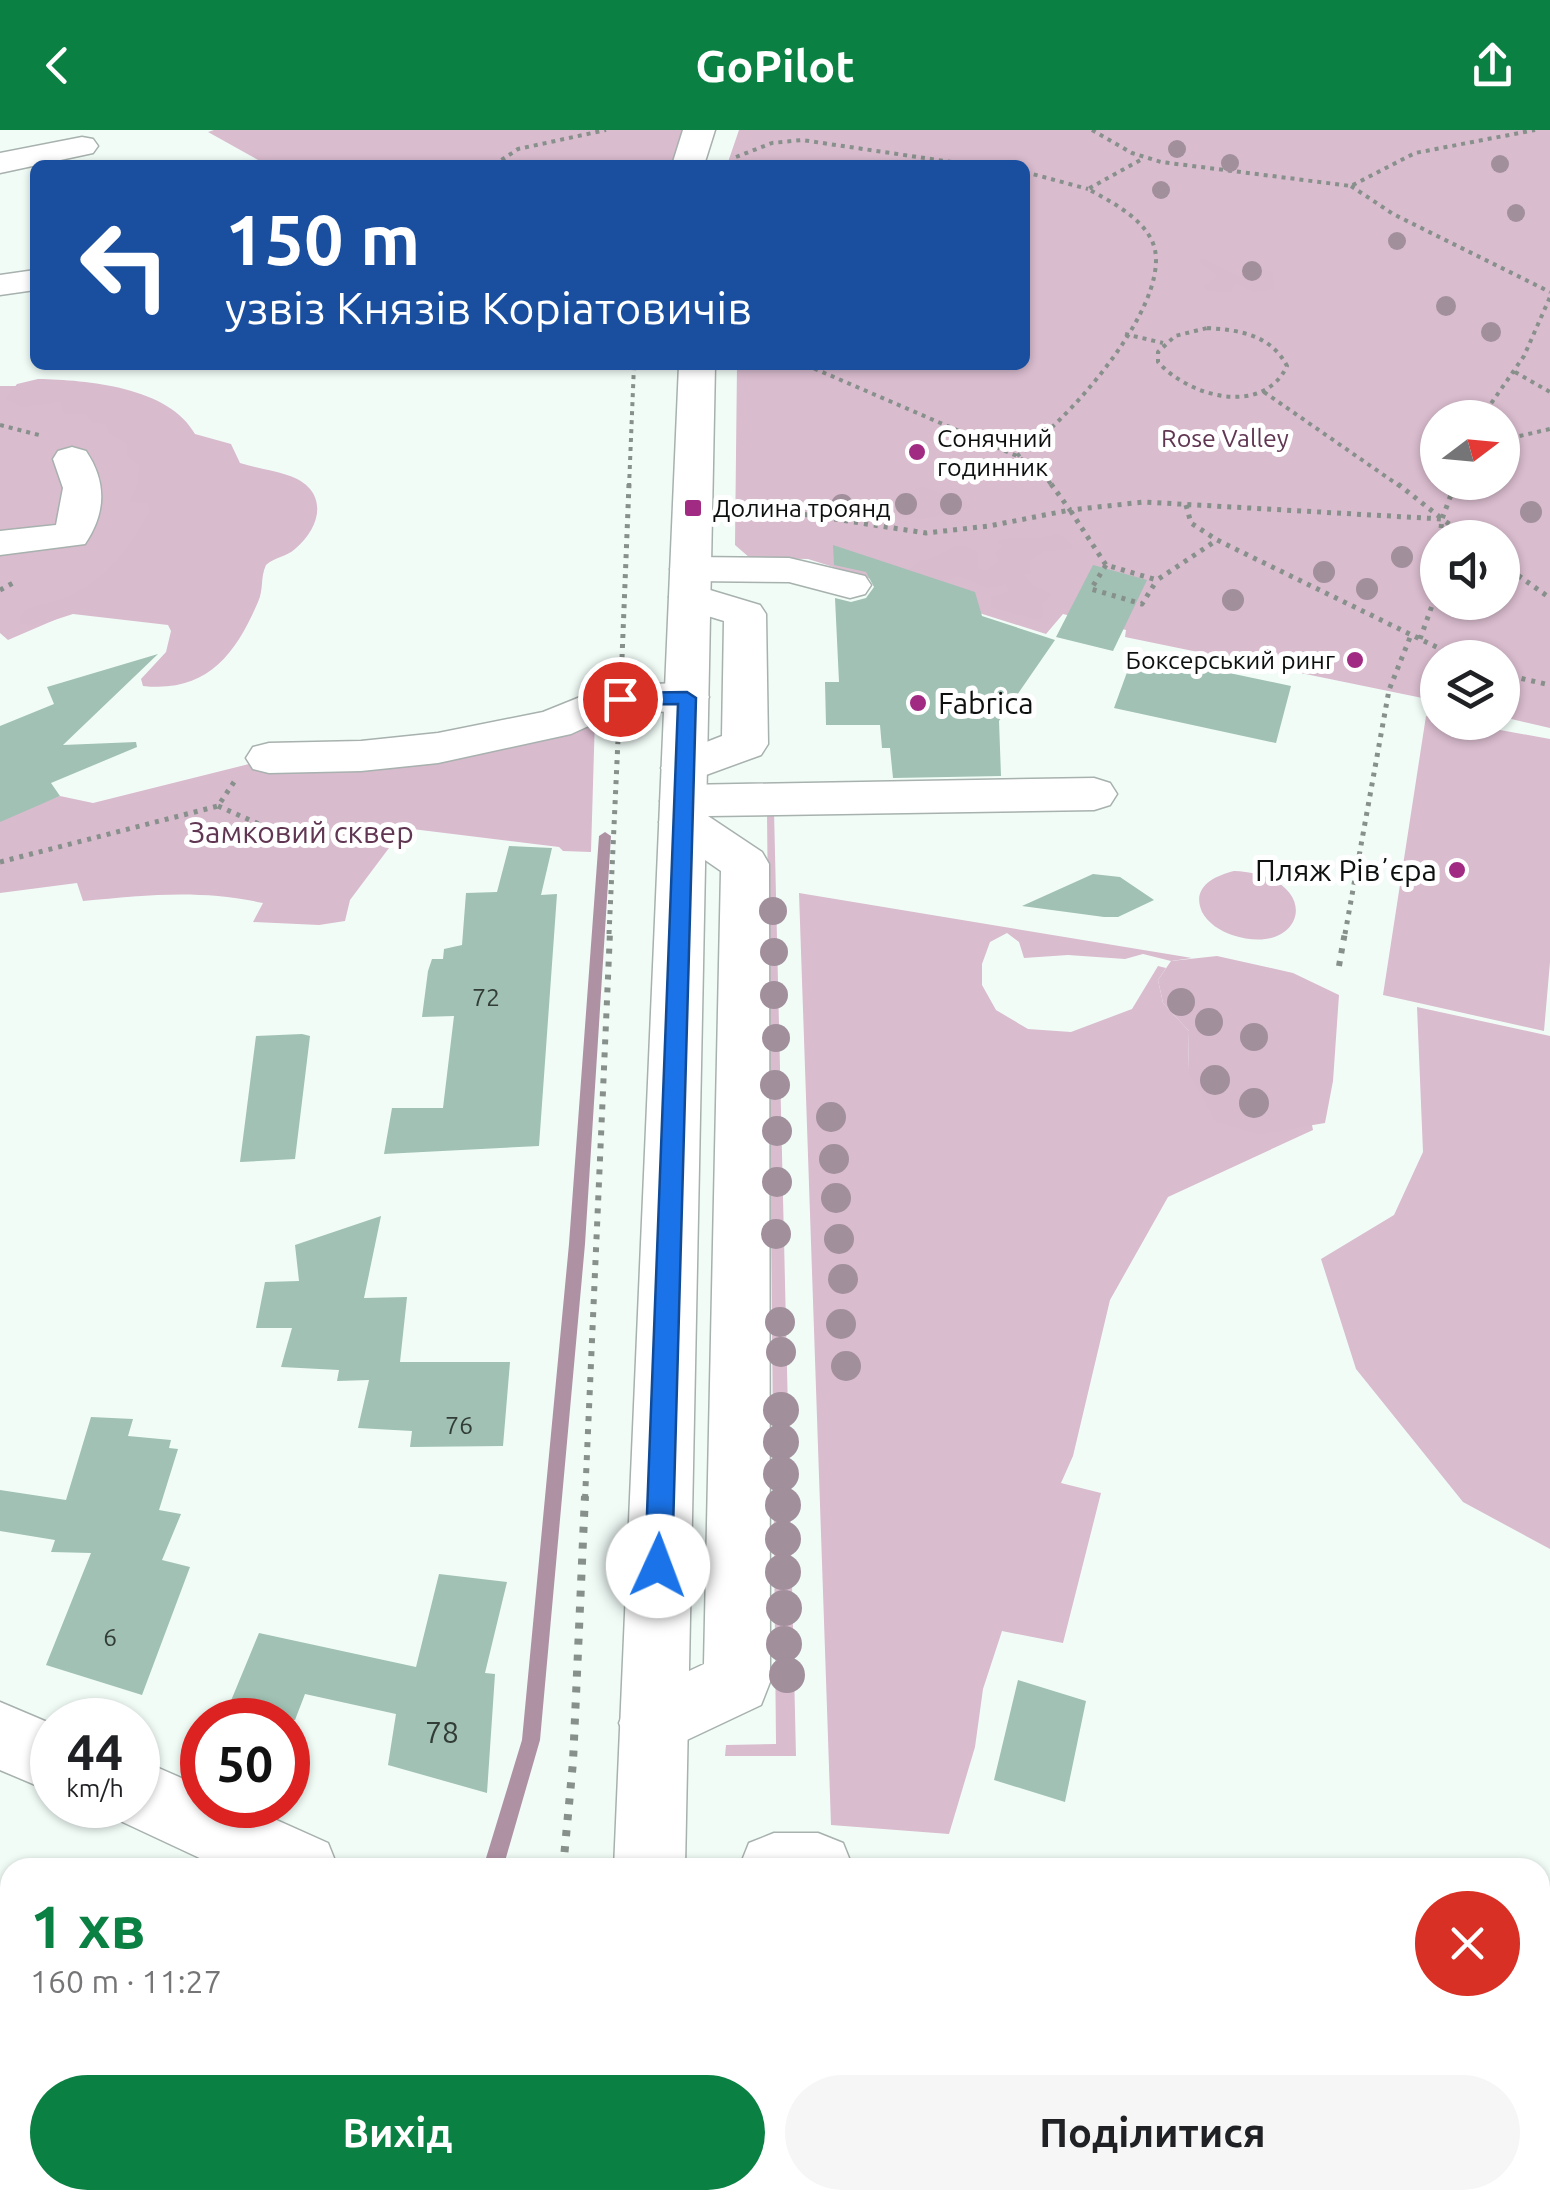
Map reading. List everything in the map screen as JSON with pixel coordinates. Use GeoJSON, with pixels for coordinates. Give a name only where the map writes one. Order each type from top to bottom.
{"type":"FeatureCollection","features":[{"type":"Feature","properties":{"kind":"main road"},"geometry":{"type":"LineString","coordinates":[[690,160],[699,130]]}},
{"type":"Feature","properties":{"kind":"main road"},"geometry":{"type":"LineString","coordinates":[[0,162],[82,147]]}},
{"type":"Feature","properties":{"kind":"main road"},"geometry":{"type":"LineString","coordinates":[[0,285],[30,281]]}},
{"type":"Feature","properties":{"kind":"main road"},"geometry":{"type":"LineString","coordinates":[[648,1858],[697,370]]}},
{"type":"Feature","properties":{"kind":"main road"},"geometry":{"type":"LineString","coordinates":[[0,543],[71,535],[84,498],[80,473],[72,459]]}},
{"type":"Feature","properties":{"kind":"main road"},"geometry":{"type":"LineString","coordinates":[[691,583],[790,570],[850,586]]}},
{"type":"Feature","properties":{"kind":"main road"},"geometry":{"type":"LineString","coordinates":[[683,797],[745,744],[745,614],[691,583]]}},
{"type":"Feature","properties":{"kind":"main road"},"geometry":{"type":"LineString","coordinates":[[269,758],[362,756],[458,745],[555,724],[600,702],[687,698]]}},
{"type":"Feature","properties":{"kind":"main road"},"geometry":{"type":"LineString","coordinates":[[683,797],[1094,794]]}},
{"type":"Feature","properties":{"kind":"main road"},"geometry":{"type":"LineString","coordinates":[[654,1722],[737,1682],[745,864],[683,797]]}},
{"type":"Feature","properties":{"kind":"main road"},"geometry":{"type":"LineString","coordinates":[[0,1736],[30,1749]]}},
{"type":"Feature","properties":{"kind":"main road"},"geometry":{"type":"LineString","coordinates":[[160,1804],[281,1858]]}},
{"type":"Feature","properties":{"kind":"path"},"geometry":{"type":"LineString","coordinates":[[501,160],[515,150],[606,130]]}},
{"type":"Feature","properties":{"kind":"path"},"geometry":{"type":"LineString","coordinates":[[1092,130],[1144,158],[1199,169],[1351,186],[1393,214],[1550,295],[1514,372],[1494,400]]}},
{"type":"Feature","properties":{"kind":"path"},"geometry":{"type":"LineString","coordinates":[[1351,186],[1384,166],[1415,154],[1535,130]]}},
{"type":"Feature","properties":{"kind":"path"},"geometry":{"type":"LineString","coordinates":[[803,131],[858,149],[936,160]]}},
{"type":"Feature","properties":{"kind":"path"},"geometry":{"type":"LineString","coordinates":[[734,159],[762,142],[815,136]]}},
{"type":"Feature","properties":{"kind":"path"},"geometry":{"type":"LineString","coordinates":[[1088,189],[1144,158]]}},
{"type":"Feature","properties":{"kind":"path"},"geometry":{"type":"LineString","coordinates":[[1017,456],[1062,421],[1126,334],[1153,280],[1155,249],[1128,215],[1088,189],[1030,173]]}},
{"type":"Feature","properties":{"kind":"path"},"geometry":{"type":"LineString","coordinates":[[1207,328],[1261,338],[1274,346],[1287,366],[1285,376],[1264,392],[1248,396],[1209,394],[1175,382],[1158,362],[1158,352],[1164,343],[1189,330],[1207,328]]}},
{"type":"Feature","properties":{"kind":"path"},"geometry":{"type":"LineString","coordinates":[[1126,334],[1164,343]]}},
{"type":"Feature","properties":{"kind":"path"},"geometry":{"type":"LineString","coordinates":[[564,1858],[574,1742],[634,370]]}},
{"type":"Feature","properties":{"kind":"path"},"geometry":{"type":"LineString","coordinates":[[818,370],[1017,456],[1044,476],[1106,565],[1158,580]]}},
{"type":"Feature","properties":{"kind":"path"},"geometry":{"type":"LineString","coordinates":[[1514,372],[1550,392]]}},
{"type":"Feature","properties":{"kind":"path"},"geometry":{"type":"LineString","coordinates":[[1264,392],[1365,458],[1445,520]]}},
{"type":"Feature","properties":{"kind":"path"},"geometry":{"type":"LineString","coordinates":[[1520,436],[1550,429]]}},
{"type":"Feature","properties":{"kind":"path"},"geometry":{"type":"LineString","coordinates":[[1442,518],[1449,500]]}},
{"type":"Feature","properties":{"kind":"path"},"geometry":{"type":"LineString","coordinates":[[775,510],[913,532],[970,528],[1122,502],[1442,518]]}},
{"type":"Feature","properties":{"kind":"path"},"geometry":{"type":"LineString","coordinates":[[1186,505],[1191,523],[1217,540],[1424,640]]}},
{"type":"Feature","properties":{"kind":"path"},"geometry":{"type":"LineString","coordinates":[[1106,565],[1091,589],[1142,604],[1158,580],[1217,540]]}},
{"type":"Feature","properties":{"kind":"path"},"geometry":{"type":"LineString","coordinates":[[1520,577],[1550,598]]}},
{"type":"Feature","properties":{"kind":"path"},"geometry":{"type":"LineString","coordinates":[[1420,638],[1430,620]]}},
{"type":"Feature","properties":{"kind":"path"},"geometry":{"type":"LineString","coordinates":[[1339,966],[1389,690],[1411,635]]}},
{"type":"Feature","properties":{"kind":"path"},"geometry":{"type":"LineString","coordinates":[[1520,678],[1550,685]]}},
{"type":"Feature","properties":{"kind":"path"},"geometry":{"type":"LineString","coordinates":[[0,862],[218,806],[268,828],[319,842]]}},
{"type":"Feature","properties":{"kind":"green space"},"geometry":{"type":"Polygon","coordinates":[[[683,130],[674,160],[258,160],[208,132],[683,130]]]}},
{"type":"Feature","properties":{"kind":"green space","name":"Rose Valley"},"geometry":{"type":"Polygon","coordinates":[[[739,130],[1550,130],[1550,728],[1520,721],[1520,640],[1420,640],[1420,698],[1125,637],[1126,630],[1063,614],[1046,634],[808,559],[750,558],[735,545],[737,370],[1030,370],[1030,160],[729,160],[739,130]]]}},
{"type":"Feature","properties":{"kind":"green space"},"geometry":{"type":"Polygon","coordinates":[[[1203,258],[1243,278],[1248,276],[1245,265],[1272,272],[1274,289],[1253,292],[1235,283],[1232,292],[1207,291],[1204,287],[1218,276],[1199,261],[1203,258]]]}},
{"type":"Feature","properties":{"kind":"green space"},"geometry":{"type":"Polygon","coordinates":[[[38,379],[102,384],[147,396],[183,418],[195,434],[231,444],[240,463],[301,481],[315,498],[316,519],[311,530],[295,549],[266,565],[260,597],[239,639],[216,667],[201,677],[165,687],[143,686],[141,679],[166,652],[171,631],[168,625],[73,614],[36,626],[20,623],[20,616],[30,609],[63,599],[104,573],[150,511],[147,503],[130,501],[138,483],[139,465],[127,456],[127,444],[109,433],[105,424],[92,422],[86,414],[64,414],[60,402],[22,407],[6,398],[17,384],[38,379]]]}},
{"type":"Feature","properties":{"kind":"green space"},"geometry":{"type":"Polygon","coordinates":[[[0,386],[40,386],[95,395],[174,495],[87,606],[8,640],[0,633],[0,386]]]}},
{"type":"Feature","properties":{"kind":"green space"},"geometry":{"type":"Polygon","coordinates":[[[921,487],[967,502],[970,508],[923,519],[885,516],[897,509],[909,491],[921,487]]]}},
{"type":"Feature","properties":{"kind":"green space"},"geometry":{"type":"Polygon","coordinates":[[[1058,533],[1072,545],[1071,549],[1044,551],[1029,561],[1031,573],[1024,575],[1032,585],[1051,594],[1041,605],[1044,615],[1039,620],[991,607],[991,598],[1010,591],[1006,585],[988,588],[959,576],[935,585],[908,570],[961,546],[978,552],[978,569],[987,571],[999,561],[995,553],[1002,547],[998,542],[1058,533]]]}},
{"type":"Feature","properties":{"kind":"green space","name":"Замковий сквер"},"geometry":{"type":"Polygon","coordinates":[[[596,684],[591,852],[404,828],[350,900],[345,921],[319,925],[253,922],[263,903],[217,896],[151,895],[83,901],[77,883],[0,893],[0,819],[60,796],[93,803],[337,742],[410,738],[528,718],[569,706],[596,684]]]}},
{"type":"Feature","properties":{"kind":"green space","name":"Пляж Рівʼєра"},"geometry":{"type":"Polygon","coordinates":[[[1520,734],[1550,739],[1550,962],[1544,1031],[1383,995],[1422,740],[1520,740],[1520,734]]]}},
{"type":"Feature","properties":{"kind":"green space"},"geometry":{"type":"Polygon","coordinates":[[[774,810],[796,1756],[725,1756],[726,1745],[776,1744],[767,811],[774,810]]]}},
{"type":"Feature","properties":{"kind":"green space"},"geometry":{"type":"Polygon","coordinates":[[[1234,871],[1263,876],[1283,886],[1294,900],[1296,914],[1290,927],[1277,936],[1257,940],[1228,933],[1208,920],[1199,903],[1202,889],[1234,871]]]}},
{"type":"Feature","properties":{"kind":"green space"},"geometry":{"type":"Polygon","coordinates":[[[799,893],[1192,958],[1171,961],[1143,954],[1125,959],[1068,955],[1024,958],[1019,942],[1007,933],[990,942],[982,964],[982,985],[996,1010],[1028,1029],[1071,1032],[1132,1009],[1158,966],[1166,968],[1158,980],[1163,1003],[1189,1031],[1188,1071],[1312,1125],[1313,1130],[1168,1197],[1110,1300],[1073,1456],[1061,1483],[1101,1493],[1063,1643],[1002,1631],[983,1689],[975,1747],[949,1834],[831,1825],[799,893]]]}},
{"type":"Feature","properties":{"kind":"green space"},"geometry":{"type":"Polygon","coordinates":[[[1217,956],[1293,973],[1339,995],[1333,1081],[1325,1123],[1259,1134],[1216,1122],[1188,1071],[1189,1031],[1163,1003],[1158,980],[1171,961],[1217,956]]]}},
{"type":"Feature","properties":{"kind":"green space"},"geometry":{"type":"Polygon","coordinates":[[[1417,1007],[1550,1036],[1550,1549],[1463,1502],[1356,1369],[1321,1259],[1394,1215],[1423,1152],[1417,1007]]]}},
{"type":"Feature","properties":{"kind":"building","name":"Fabrica"},"geometry":{"type":"Polygon","coordinates":[[[833,545],[975,592],[982,616],[1055,640],[999,721],[1001,776],[893,778],[890,748],[882,748],[880,725],[826,725],[825,682],[839,682],[835,598],[851,602],[866,598],[874,587],[866,572],[834,565],[833,545]]]}},
{"type":"Feature","properties":{"kind":"building"},"geometry":{"type":"Polygon","coordinates":[[[1093,565],[1147,580],[1113,651],[1056,637],[1093,565]]]}},
{"type":"Feature","properties":{"kind":"building"},"geometry":{"type":"Polygon","coordinates":[[[1134,653],[1291,686],[1276,743],[1114,708],[1134,653]]]}},
{"type":"Feature","properties":{"kind":"building"},"geometry":{"type":"Polygon","coordinates":[[[158,654],[63,745],[136,742],[137,747],[51,783],[60,796],[0,822],[0,726],[54,704],[47,687],[158,654]]]}},
{"type":"Feature","properties":{"kind":"building"},"geometry":{"type":"Polygon","coordinates":[[[509,846],[552,848],[541,895],[557,894],[539,1146],[384,1154],[392,1108],[443,1108],[454,1016],[422,1017],[428,971],[432,959],[443,959],[444,949],[462,945],[466,893],[497,892],[509,846]]]}},
{"type":"Feature","properties":{"kind":"building"},"geometry":{"type":"Polygon","coordinates":[[[1093,874],[1120,877],[1154,900],[1118,917],[1022,906],[1093,874]]]}},
{"type":"Feature","properties":{"kind":"building"},"geometry":{"type":"Polygon","coordinates":[[[256,1036],[310,1036],[295,1159],[240,1162],[256,1036]]]}},
{"type":"Feature","properties":{"kind":"building"},"geometry":{"type":"Polygon","coordinates":[[[381,1216],[364,1298],[407,1297],[400,1362],[510,1362],[503,1446],[410,1447],[412,1431],[358,1428],[369,1380],[337,1381],[339,1370],[281,1367],[292,1328],[256,1328],[265,1282],[299,1281],[295,1245],[381,1216]]]}},
{"type":"Feature","properties":{"kind":"building"},"geometry":{"type":"Polygon","coordinates":[[[91,1417],[133,1419],[128,1436],[171,1440],[169,1448],[178,1449],[159,1510],[181,1514],[162,1560],[190,1567],[142,1695],[46,1665],[91,1553],[51,1552],[55,1540],[0,1531],[0,1490],[66,1500],[91,1417]]]}},
{"type":"Feature","properties":{"kind":"building"},"geometry":{"type":"Polygon","coordinates":[[[439,1574],[507,1582],[485,1673],[495,1674],[487,1793],[388,1765],[396,1714],[305,1694],[303,1698],[232,1698],[259,1633],[416,1667],[439,1574]]]}},
{"type":"Feature","properties":{"kind":"building"},"geometry":{"type":"Polygon","coordinates":[[[1018,1680],[1086,1701],[1065,1802],[994,1780],[1018,1680]]]}},
{"type":"Feature","properties":{"kind":"waterway"},"geometry":{"type":"LineString","coordinates":[[496,1858],[531,1740],[577,1244],[605,836]]}},
{"type":"Feature","properties":{"kind":"place","name":"Сонячний годинник"},"geometry":{"type":"Point","coordinates":[917,452]}},
{"type":"Feature","properties":{"kind":"place","name":"Долина троянд"},"geometry":{"type":"Point","coordinates":[693,508]}},
{"type":"Feature","properties":{"kind":"place","name":"Боксерський ринг"},"geometry":{"type":"Point","coordinates":[1355,660]}},
{"type":"Feature","properties":{"kind":"place","name":"Fabrica"},"geometry":{"type":"Point","coordinates":[918,703]}},
{"type":"Feature","properties":{"kind":"place","name":"Пляж Рівʼєра"},"geometry":{"type":"Point","coordinates":[1457,870]}},
{"type":"Feature","properties":{"kind":"route"},"geometry":{"type":"LineString","coordinates":[[620,699],[687,698],[658,1566]]}}]}
